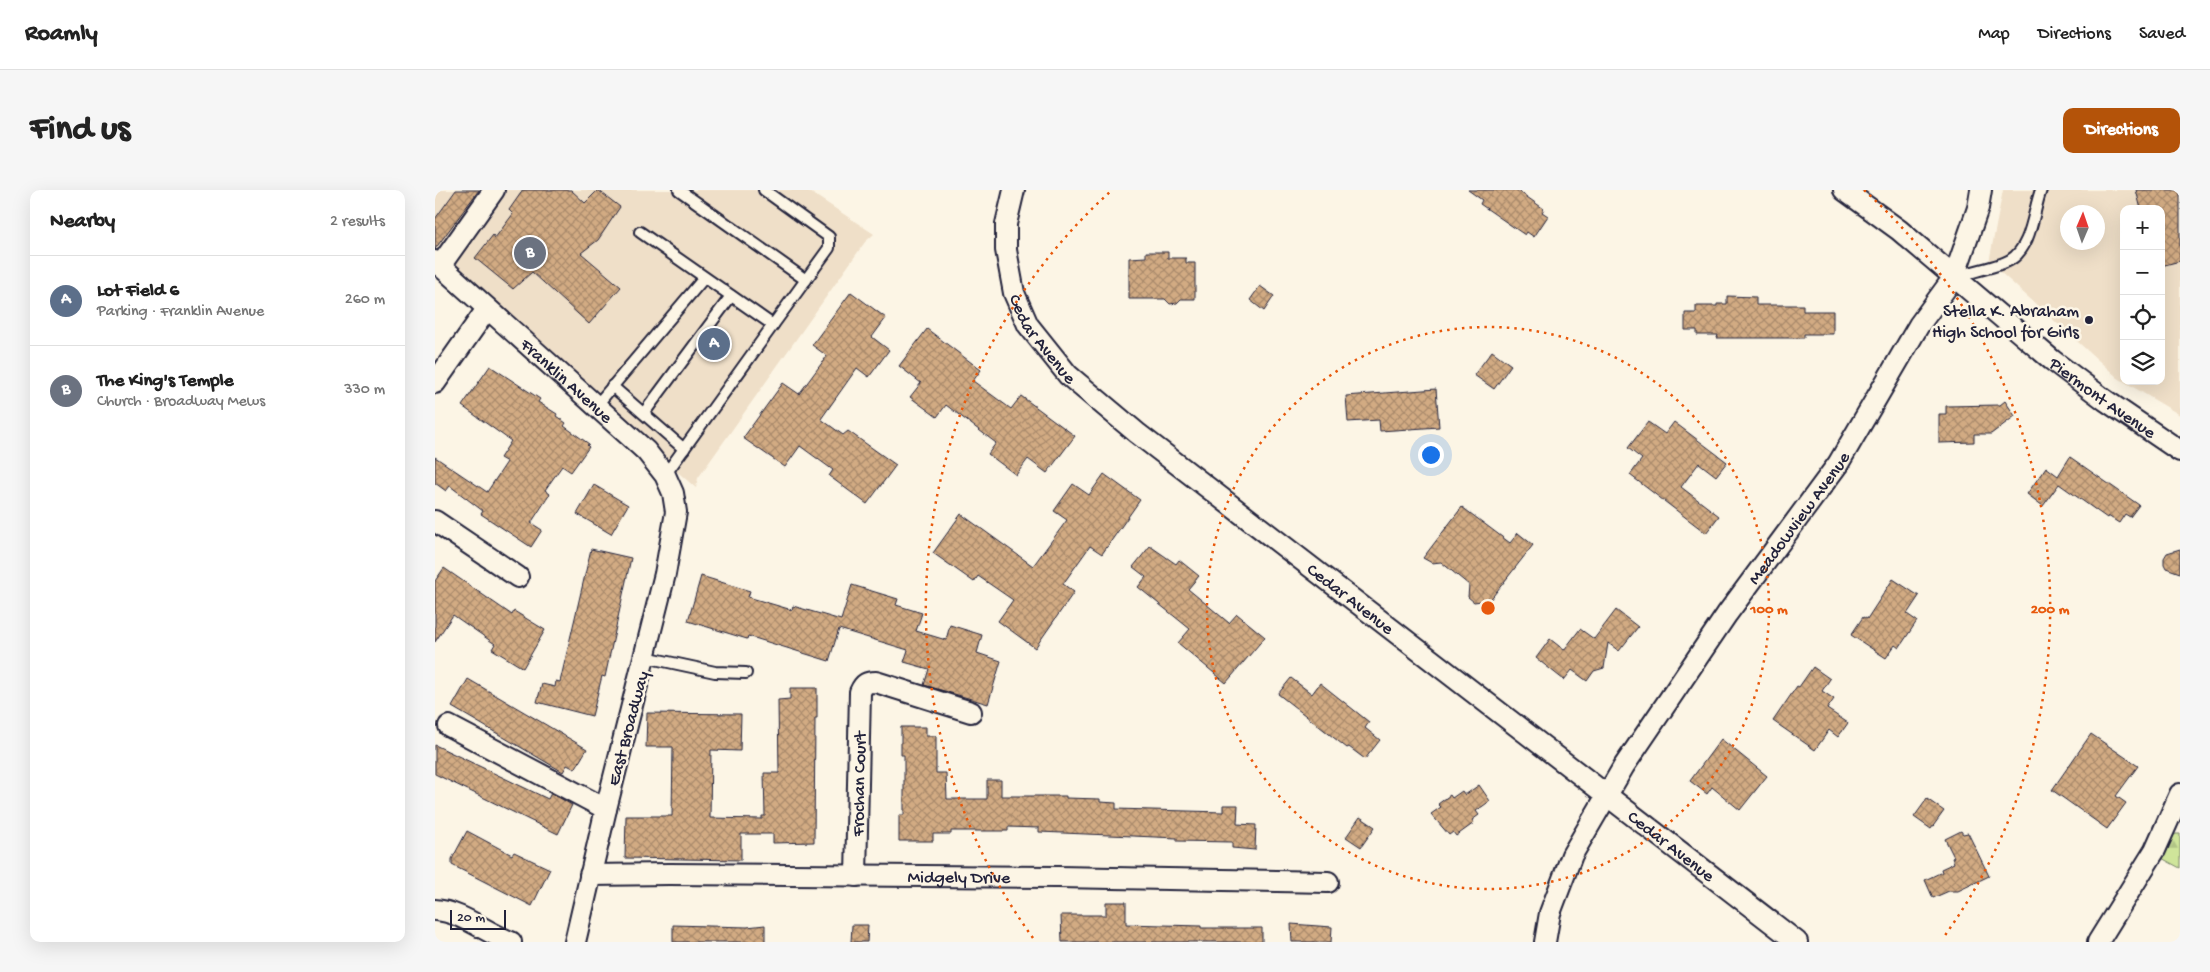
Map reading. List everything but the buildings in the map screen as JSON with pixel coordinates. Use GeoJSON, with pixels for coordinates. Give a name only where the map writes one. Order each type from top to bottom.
{"type":"FeatureCollection","features":[{"type":"Feature","properties":{"kind":"street"},"geometry":{"type":"LineString","coordinates":[[437,264],[494,190]]}},
{"type":"Feature","properties":{"kind":"street","name":"Cedar Avenue"},"geometry":{"type":"LineString","coordinates":[[1014,190],[1005,224],[1006,250],[1014,293],[1028,325],[1068,375],[1137,434],[1797,942]]}},
{"type":"Feature","properties":{"kind":"street","name":"Piermont Avenue"},"geometry":{"type":"LineString","coordinates":[[1844,190],[1899,230],[2060,366],[2105,400],[2180,451]]}},
{"type":"Feature","properties":{"kind":"street","name":"Meadowview Avenue"},"geometry":{"type":"LineString","coordinates":[[1545,942],[1549,913],[1571,855],[1624,766],[1727,614],[1838,464],[1919,325],[1954,277],[1977,208],[1981,190]]}},
{"type":"Feature","properties":{"kind":"street","name":"Franklin Avenue"},"geometry":{"type":"LineString","coordinates":[[437,264],[646,451],[665,475],[673,493],[676,512]]}},
{"type":"Feature","properties":{"kind":"street"},"geometry":{"type":"LineString","coordinates":[[435,382],[487,309]]}},
{"type":"Feature","properties":{"kind":"street","name":"East Broadway"},"geometry":{"type":"LineString","coordinates":[[575,942],[605,809],[665,574],[676,512]]}},
{"type":"Feature","properties":{"kind":"street"},"geometry":{"type":"LineString","coordinates":[[435,521],[518,577]]}},
{"type":"Feature","properties":{"kind":"street","name":"Frochan Court"},"geometry":{"type":"LineString","coordinates":[[856,876],[860,692],[867,682],[876,682],[971,712]]}},
{"type":"Feature","properties":{"kind":"street"},"geometry":{"type":"LineString","coordinates":[[449,726],[605,809]]}},
{"type":"Feature","properties":{"kind":"street"},"geometry":{"type":"LineString","coordinates":[[2098,942],[2155,850],[2180,794]]}},
{"type":"Feature","properties":{"kind":"street","name":"Midgely Drive"},"geometry":{"type":"LineString","coordinates":[[590,876],[669,874],[1048,877],[1328,882]]}},
{"type":"Feature","properties":{"kind":"street"},"geometry":{"type":"LineString","coordinates":[[435,910],[450,912],[494,936],[511,942]]}},
{"type":"Feature","properties":{"kind":"lane"},"geometry":{"type":"LineString","coordinates":[[679,190],[806,280]]}},
{"type":"Feature","properties":{"kind":"lane"},"geometry":{"type":"LineString","coordinates":[[665,475],[829,248],[829,237],[764,190]]}},
{"type":"Feature","properties":{"kind":"lane"},"geometry":{"type":"LineString","coordinates":[[1954,277],[2010,260],[2021,251],[2028,235],[2041,190]]}},
{"type":"Feature","properties":{"kind":"lane"},"geometry":{"type":"LineString","coordinates":[[640,232],[773,325]]}},
{"type":"Feature","properties":{"kind":"lane"},"geometry":{"type":"LineString","coordinates":[[596,406],[704,278]]}},
{"type":"Feature","properties":{"kind":"lane"},"geometry":{"type":"LineString","coordinates":[[644,413],[731,296]]}},
{"type":"Feature","properties":{"kind":"lane"},"geometry":{"type":"LineString","coordinates":[[613,386],[684,449]]}},
{"type":"Feature","properties":{"kind":"lane"},"geometry":{"type":"LineString","coordinates":[[645,657],[715,672],[745,673]]}},
{"type":"Feature","properties":{"kind":"shaded area"},"geometry":{"type":"Polygon","coordinates":[[[435,190],[807,190],[874,234],[865,242],[698,478],[696,488],[435,261],[435,190]]]}},
{"type":"Feature","properties":{"kind":"shaded area","name":"Stella K. Abraham High School for Girls"},"geometry":{"type":"Polygon","coordinates":[[[2003,190],[2180,190],[2180,415],[2130,385],[2165,385],[2165,205],[2120,205],[2120,379],[1989,262],[2003,190]]]}},
{"type":"Feature","properties":{"kind":"green space"},"geometry":{"type":"Polygon","coordinates":[[[2176,834],[2180,834],[2180,868],[2145,849],[2176,834]]]}},
{"type":"Feature","properties":{"kind":"place","name":"The King's Temple"},"geometry":{"type":"Point","coordinates":[530,253]}},
{"type":"Feature","properties":{"kind":"place","name":"Stella K. Abraham High School for Girls"},"geometry":{"type":"Point","coordinates":[2089,320]}},
{"type":"Feature","properties":{"kind":"place","name":"Lot Field 6"},"geometry":{"type":"Point","coordinates":[714,344]}}]}
